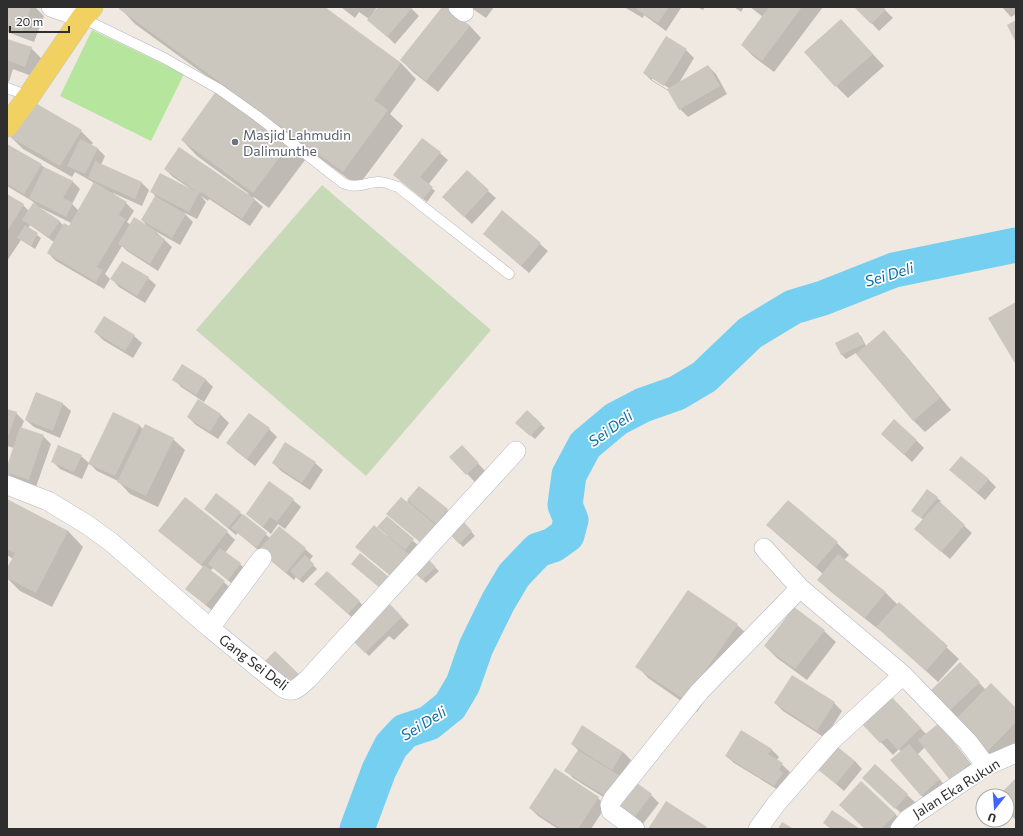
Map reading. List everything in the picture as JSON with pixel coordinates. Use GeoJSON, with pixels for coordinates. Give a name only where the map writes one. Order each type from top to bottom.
{"type":"FeatureCollection","features":[{"type":"Feature","properties":{"kind":"main road"},"geometry":{"type":"LineString","coordinates":[[7,126],[87,13]]}},
{"type":"Feature","properties":{"kind":"street"},"geometry":{"type":"LineString","coordinates":[[52,7],[87,13]]}},
{"type":"Feature","properties":{"kind":"street","name":"Gang Sei Deli"},"geometry":{"type":"LineString","coordinates":[[7,486],[48,501],[86,524],[111,542],[210,628],[282,687],[290,691],[296,689],[308,679],[516,451]]}},
{"type":"Feature","properties":{"kind":"street"},"geometry":{"type":"LineString","coordinates":[[764,548],[800,588],[903,675],[968,742],[986,766]]}},
{"type":"Feature","properties":{"kind":"street"},"geometry":{"type":"LineString","coordinates":[[210,628],[262,558]]}},
{"type":"Feature","properties":{"kind":"street"},"geometry":{"type":"LineString","coordinates":[[635,829],[611,811],[610,805],[613,799],[700,692],[800,588]]}},
{"type":"Feature","properties":{"kind":"street"},"geometry":{"type":"LineString","coordinates":[[758,829],[776,804],[831,741],[903,675]]}},
{"type":"Feature","properties":{"kind":"street","name":"Jalan Eka Rukun"},"geometry":{"type":"LineString","coordinates":[[900,829],[908,819],[986,766],[1016,752]]}},
{"type":"Feature","properties":{"kind":"lane"},"geometry":{"type":"LineString","coordinates":[[87,13],[218,89],[257,116],[343,183],[356,187],[377,182],[398,187],[509,274]]}},
{"type":"Feature","properties":{"kind":"lane"},"geometry":{"type":"LineString","coordinates":[[7,88],[29,96]]}},
{"type":"Feature","properties":{"kind":"green space"},"geometry":{"type":"Polygon","coordinates":[[[92,30],[184,74],[151,141],[60,96],[92,30]]]}},
{"type":"Feature","properties":{"kind":"green space"},"geometry":{"type":"Polygon","coordinates":[[[322,185],[491,330],[366,476],[196,330],[322,185]]]}},
{"type":"Feature","properties":{"kind":"building"},"geometry":{"type":"Polygon","coordinates":[[[7,7],[31,7],[23,31],[7,25],[7,7]]]}},
{"type":"Feature","properties":{"kind":"building"},"geometry":{"type":"Polygon","coordinates":[[[120,7],[325,7],[401,63],[374,100],[388,110],[343,172],[119,9],[120,7]]]}},
{"type":"Feature","properties":{"kind":"building"},"geometry":{"type":"Polygon","coordinates":[[[378,7],[413,7],[387,37],[367,20],[378,7]]]}},
{"type":"Feature","properties":{"kind":"building"},"geometry":{"type":"Polygon","coordinates":[[[442,7],[447,7],[470,26],[426,81],[400,60],[442,7]]]}},
{"type":"Feature","properties":{"kind":"building"},"geometry":{"type":"Polygon","coordinates":[[[638,7],[669,7],[658,23],[636,9],[638,7]]]}},
{"type":"Feature","properties":{"kind":"building"},"geometry":{"type":"Polygon","coordinates":[[[769,7],[802,7],[762,61],[741,45],[769,7]]]}},
{"type":"Feature","properties":{"kind":"building"},"geometry":{"type":"Polygon","coordinates":[[[854,7],[883,7],[886,10],[871,24],[854,7]]]}},
{"type":"Feature","properties":{"kind":"building"},"geometry":{"type":"Polygon","coordinates":[[[841,19],[873,54],[835,87],[804,52],[841,19]]]}},
{"type":"Feature","properties":{"kind":"building"},"geometry":{"type":"Polygon","coordinates":[[[1016,20],[1016,40],[1015,41],[1007,25],[1016,20]]]}},
{"type":"Feature","properties":{"kind":"building"},"geometry":{"type":"Polygon","coordinates":[[[666,36],[687,49],[664,86],[643,73],[666,36]]]}},
{"type":"Feature","properties":{"kind":"building"},"geometry":{"type":"Polygon","coordinates":[[[7,39],[32,47],[25,67],[7,60],[7,39]]]}},
{"type":"Feature","properties":{"kind":"building"},"geometry":{"type":"Polygon","coordinates":[[[708,65],[720,86],[679,110],[667,89],[708,65]]]}},
{"type":"Feature","properties":{"kind":"building","name":"Masjid Lahmudin Dalimunthe"},"geometry":{"type":"Polygon","coordinates":[[[217,90],[290,143],[253,193],[181,140],[217,90]]]}},
{"type":"Feature","properties":{"kind":"building"},"geometry":{"type":"Polygon","coordinates":[[[32,101],[82,130],[60,166],[10,137],[32,101]]]}},
{"type":"Feature","properties":{"kind":"building"},"geometry":{"type":"Polygon","coordinates":[[[422,138],[441,152],[420,177],[433,187],[423,199],[393,175],[422,138]]]}},
{"type":"Feature","properties":{"kind":"building"},"geometry":{"type":"Polygon","coordinates":[[[80,139],[98,148],[85,174],[67,166],[80,139]]]}},
{"type":"Feature","properties":{"kind":"building"},"geometry":{"type":"Polygon","coordinates":[[[7,144],[42,164],[24,194],[7,184],[7,144]]]}},
{"type":"Feature","properties":{"kind":"building"},"geometry":{"type":"Polygon","coordinates":[[[179,147],[255,199],[242,219],[201,192],[200,194],[164,169],[179,147]]]}},
{"type":"Feature","properties":{"kind":"building"},"geometry":{"type":"Polygon","coordinates":[[[95,161],[142,182],[135,199],[88,178],[95,161]]]}},
{"type":"Feature","properties":{"kind":"building"},"geometry":{"type":"Polygon","coordinates":[[[44,167],[73,181],[63,198],[73,203],[66,217],[29,198],[44,167]]]}},
{"type":"Feature","properties":{"kind":"building"},"geometry":{"type":"Polygon","coordinates":[[[467,170],[489,190],[464,217],[442,197],[467,170]]]}},
{"type":"Feature","properties":{"kind":"building"},"geometry":{"type":"Polygon","coordinates":[[[160,173],[199,193],[189,212],[150,192],[160,173]]]}},
{"type":"Feature","properties":{"kind":"building"},"geometry":{"type":"Polygon","coordinates":[[[94,182],[127,202],[119,215],[126,219],[97,267],[103,270],[96,282],[47,253],[64,223],[69,226],[94,182]]]}},
{"type":"Feature","properties":{"kind":"building"},"geometry":{"type":"Polygon","coordinates":[[[7,194],[24,204],[7,232],[7,194]]]}},
{"type":"Feature","properties":{"kind":"building"},"geometry":{"type":"Polygon","coordinates":[[[155,196],[186,214],[172,238],[141,220],[155,196]]]}},
{"type":"Feature","properties":{"kind":"building"},"geometry":{"type":"Polygon","coordinates":[[[33,203],[60,221],[49,237],[22,220],[33,203]]]}},
{"type":"Feature","properties":{"kind":"building"},"geometry":{"type":"Polygon","coordinates":[[[502,210],[541,243],[521,266],[483,234],[502,210]]]}},
{"type":"Feature","properties":{"kind":"building"},"geometry":{"type":"Polygon","coordinates":[[[134,217],[156,231],[155,233],[165,239],[150,264],[118,244],[134,217]]]}},
{"type":"Feature","properties":{"kind":"building"},"geometry":{"type":"Polygon","coordinates":[[[25,225],[38,233],[31,246],[17,238],[25,225]]]}},
{"type":"Feature","properties":{"kind":"building"},"geometry":{"type":"Polygon","coordinates":[[[122,261],[149,277],[137,296],[110,279],[122,261]]]}},
{"type":"Feature","properties":{"kind":"building"},"geometry":{"type":"Polygon","coordinates":[[[1016,302],[1016,365],[988,318],[1016,302]]]}},
{"type":"Feature","properties":{"kind":"building"},"geometry":{"type":"Polygon","coordinates":[[[104,316],[135,335],[125,351],[94,332],[104,316]]]}},
{"type":"Feature","properties":{"kind":"building"},"geometry":{"type":"Polygon","coordinates":[[[884,330],[940,398],[913,421],[856,354],[884,330]]]}},
{"type":"Feature","properties":{"kind":"building"},"geometry":{"type":"Polygon","coordinates":[[[858,332],[864,344],[841,355],[835,343],[858,332]]]}},
{"type":"Feature","properties":{"kind":"building"},"geometry":{"type":"Polygon","coordinates":[[[182,364],[206,379],[196,395],[172,380],[182,364]]]}},
{"type":"Feature","properties":{"kind":"building"},"geometry":{"type":"Polygon","coordinates":[[[36,392],[63,403],[53,431],[25,420],[36,392]]]}},
{"type":"Feature","properties":{"kind":"building"},"geometry":{"type":"Polygon","coordinates":[[[198,399],[221,414],[210,432],[187,417],[198,399]]]}},
{"type":"Feature","properties":{"kind":"building"},"geometry":{"type":"Polygon","coordinates":[[[7,409],[17,412],[7,439],[7,409]]]}},
{"type":"Feature","properties":{"kind":"building"},"geometry":{"type":"Polygon","coordinates":[[[527,410],[542,424],[530,436],[515,423],[527,410]]]}},
{"type":"Feature","properties":{"kind":"building"},"geometry":{"type":"Polygon","coordinates":[[[113,412],[140,425],[115,476],[88,464],[113,412]]]}},
{"type":"Feature","properties":{"kind":"building"},"geometry":{"type":"Polygon","coordinates":[[[249,413],[270,428],[247,459],[226,443],[249,413]]]}},
{"type":"Feature","properties":{"kind":"building"},"geometry":{"type":"Polygon","coordinates":[[[894,419],[917,440],[904,455],[881,434],[894,419]]]}},
{"type":"Feature","properties":{"kind":"building"},"geometry":{"type":"Polygon","coordinates":[[[145,424],[174,438],[146,496],[117,482],[145,424]]]}},
{"type":"Feature","properties":{"kind":"building"},"geometry":{"type":"Polygon","coordinates":[[[20,427],[44,435],[29,480],[7,473],[7,466],[20,427]]]}},
{"type":"Feature","properties":{"kind":"building"},"geometry":{"type":"Polygon","coordinates":[[[285,442],[316,462],[302,483],[272,463],[285,442]]]}},
{"type":"Feature","properties":{"kind":"building"},"geometry":{"type":"Polygon","coordinates":[[[58,445],[82,455],[74,472],[51,462],[58,445]]]}},
{"type":"Feature","properties":{"kind":"building"},"geometry":{"type":"Polygon","coordinates":[[[462,445],[479,463],[466,475],[449,457],[462,445]]]}},
{"type":"Feature","properties":{"kind":"building"},"geometry":{"type":"Polygon","coordinates":[[[961,456],[989,479],[977,493],[949,470],[961,456]]]}},
{"type":"Feature","properties":{"kind":"building"},"geometry":{"type":"Polygon","coordinates":[[[269,481],[294,499],[277,522],[270,517],[263,527],[246,514],[269,481]]]}},
{"type":"Feature","properties":{"kind":"building"},"geometry":{"type":"Polygon","coordinates":[[[419,486],[448,509],[436,524],[407,500],[419,486]]]}},
{"type":"Feature","properties":{"kind":"building"},"geometry":{"type":"Polygon","coordinates":[[[927,489],[938,497],[921,518],[911,511],[927,489]]]}},
{"type":"Feature","properties":{"kind":"building"},"geometry":{"type":"Polygon","coordinates":[[[216,493],[241,512],[228,528],[204,509],[216,493]]]}},
{"type":"Feature","properties":{"kind":"building"},"geometry":{"type":"Polygon","coordinates":[[[185,497],[228,531],[201,565],[158,531],[185,497]]]}},
{"type":"Feature","properties":{"kind":"building"},"geometry":{"type":"Polygon","coordinates":[[[401,497],[436,525],[421,543],[386,514],[401,497]]]}},
{"type":"Feature","properties":{"kind":"building"},"geometry":{"type":"Polygon","coordinates":[[[7,499],[68,531],[36,593],[7,578],[7,568],[15,553],[7,549],[7,499]]]}},
{"type":"Feature","properties":{"kind":"building"},"geometry":{"type":"Polygon","coordinates":[[[788,500],[838,542],[816,567],[766,525],[788,500]]]}},
{"type":"Feature","properties":{"kind":"building"},"geometry":{"type":"Polygon","coordinates":[[[939,501],[965,525],[941,552],[914,529],[939,501]]]}},
{"type":"Feature","properties":{"kind":"building"},"geometry":{"type":"Polygon","coordinates":[[[243,514],[267,533],[256,548],[231,528],[243,514]]]}},
{"type":"Feature","properties":{"kind":"building"},"geometry":{"type":"Polygon","coordinates":[[[387,516],[414,539],[405,550],[377,527],[387,516]]]}},
{"type":"Feature","properties":{"kind":"building"},"geometry":{"type":"Polygon","coordinates":[[[462,520],[472,531],[459,544],[448,532],[462,520]]]}},
{"type":"Feature","properties":{"kind":"building"},"geometry":{"type":"Polygon","coordinates":[[[374,525],[410,555],[392,577],[355,547],[374,525]]]}},
{"type":"Feature","properties":{"kind":"building"},"geometry":{"type":"Polygon","coordinates":[[[279,526],[306,548],[286,573],[259,550],[279,526]]]}},
{"type":"Feature","properties":{"kind":"building"},"geometry":{"type":"Polygon","coordinates":[[[220,548],[241,563],[228,580],[208,564],[220,548]]]}},
{"type":"Feature","properties":{"kind":"building"},"geometry":{"type":"Polygon","coordinates":[[[360,553],[389,577],[380,588],[351,564],[360,553]]]}},
{"type":"Feature","properties":{"kind":"building"},"geometry":{"type":"Polygon","coordinates":[[[838,554],[886,592],[865,618],[817,580],[838,554]]]}},
{"type":"Feature","properties":{"kind":"building"},"geometry":{"type":"Polygon","coordinates":[[[305,555],[314,564],[299,580],[290,571],[305,555]]]}},
{"type":"Feature","properties":{"kind":"building"},"geometry":{"type":"Polygon","coordinates":[[[424,555],[436,567],[422,580],[411,569],[424,555]]]}},
{"type":"Feature","properties":{"kind":"building"},"geometry":{"type":"Polygon","coordinates":[[[204,565],[225,581],[206,605],[185,589],[204,565]]]}},
{"type":"Feature","properties":{"kind":"building"},"geometry":{"type":"Polygon","coordinates":[[[327,571],[360,601],[348,614],[314,584],[327,571]]]}},
{"type":"Feature","properties":{"kind":"building"},"geometry":{"type":"Polygon","coordinates":[[[688,590],[738,624],[685,700],[635,667],[688,590]]]}},
{"type":"Feature","properties":{"kind":"building"},"geometry":{"type":"Polygon","coordinates":[[[899,602],[948,646],[926,671],[876,627],[899,602]]]}},
{"type":"Feature","properties":{"kind":"building"},"geometry":{"type":"Polygon","coordinates":[[[389,603],[402,617],[365,653],[351,639],[389,603]]]}},
{"type":"Feature","properties":{"kind":"building"},"geometry":{"type":"Polygon","coordinates":[[[794,607],[825,630],[795,669],[764,646],[794,607]]]}},
{"type":"Feature","properties":{"kind":"building"},"geometry":{"type":"Polygon","coordinates":[[[275,651],[302,677],[291,688],[264,662],[275,651]]]}},
{"type":"Feature","properties":{"kind":"building"},"geometry":{"type":"Polygon","coordinates":[[[960,662],[980,682],[946,714],[927,694],[960,662]]]}},
{"type":"Feature","properties":{"kind":"building"},"geometry":{"type":"Polygon","coordinates":[[[792,675],[835,702],[817,731],[774,703],[792,675]]]}},
{"type":"Feature","properties":{"kind":"building"},"geometry":{"type":"Polygon","coordinates":[[[991,683],[1016,708],[1016,722],[986,753],[953,722],[991,683]]]}},
{"type":"Feature","properties":{"kind":"building"},"geometry":{"type":"Polygon","coordinates":[[[889,694],[921,728],[898,750],[887,738],[880,743],[859,721],[889,694]]]}},
{"type":"Feature","properties":{"kind":"building"},"geometry":{"type":"Polygon","coordinates":[[[939,723],[970,764],[950,780],[918,740],[939,723]]]}},
{"type":"Feature","properties":{"kind":"building"},"geometry":{"type":"Polygon","coordinates":[[[582,725],[623,752],[612,770],[571,744],[582,725]]]}},
{"type":"Feature","properties":{"kind":"building"},"geometry":{"type":"Polygon","coordinates":[[[741,730],[772,749],[768,754],[783,763],[779,770],[783,773],[774,786],[725,756],[741,730]]]}},
{"type":"Feature","properties":{"kind":"building"},"geometry":{"type":"Polygon","coordinates":[[[833,743],[855,761],[836,784],[813,766],[833,743]]]}},
{"type":"Feature","properties":{"kind":"building"},"geometry":{"type":"Polygon","coordinates":[[[909,744],[940,779],[921,796],[890,760],[909,744]]]}},
{"type":"Feature","properties":{"kind":"building"},"geometry":{"type":"Polygon","coordinates":[[[578,750],[620,776],[607,797],[564,771],[578,750]]]}},
{"type":"Feature","properties":{"kind":"building"},"geometry":{"type":"Polygon","coordinates":[[[875,764],[908,794],[895,809],[862,778],[875,764]]]}},
{"type":"Feature","properties":{"kind":"building"},"geometry":{"type":"Polygon","coordinates":[[[555,768],[599,797],[578,829],[561,829],[529,808],[555,768]]]}},
{"type":"Feature","properties":{"kind":"building"},"geometry":{"type":"Polygon","coordinates":[[[1016,778],[1015,814],[1015,788],[1006,788],[1016,778]]]}},
{"type":"Feature","properties":{"kind":"building"},"geometry":{"type":"Polygon","coordinates":[[[633,780],[652,794],[630,823],[612,809],[633,780]]]}},
{"type":"Feature","properties":{"kind":"building"},"geometry":{"type":"Polygon","coordinates":[[[861,781],[896,814],[881,829],[865,829],[839,805],[861,781]]]}},
{"type":"Feature","properties":{"kind":"building"},"geometry":{"type":"Polygon","coordinates":[[[666,801],[707,827],[706,829],[648,829],[666,801]]]}},
{"type":"Feature","properties":{"kind":"building"},"geometry":{"type":"Polygon","coordinates":[[[832,810],[860,829],[831,829],[823,823],[832,810]]]}},
{"type":"Feature","properties":{"kind":"building"},"geometry":{"type":"Polygon","coordinates":[[[782,822],[794,829],[778,829],[782,822]]]}},
{"type":"Feature","properties":{"kind":"waterway","name":"Sei Deli"},"geometry":{"type":"LineString","coordinates":[[357,829],[379,770],[391,746],[405,731],[429,723],[450,706],[463,684],[476,647],[498,602],[514,575],[538,550],[553,545],[567,535],[571,520],[565,505],[569,475],[585,445],[616,419],[643,405],[677,393],[704,377],[750,333],[793,307],[823,298],[894,270],[1016,245]]}},
{"type":"Feature","properties":{"kind":"place","name":"Masjid Lahmudin Dalimunthe"},"geometry":{"type":"Point","coordinates":[235,142]}}]}
